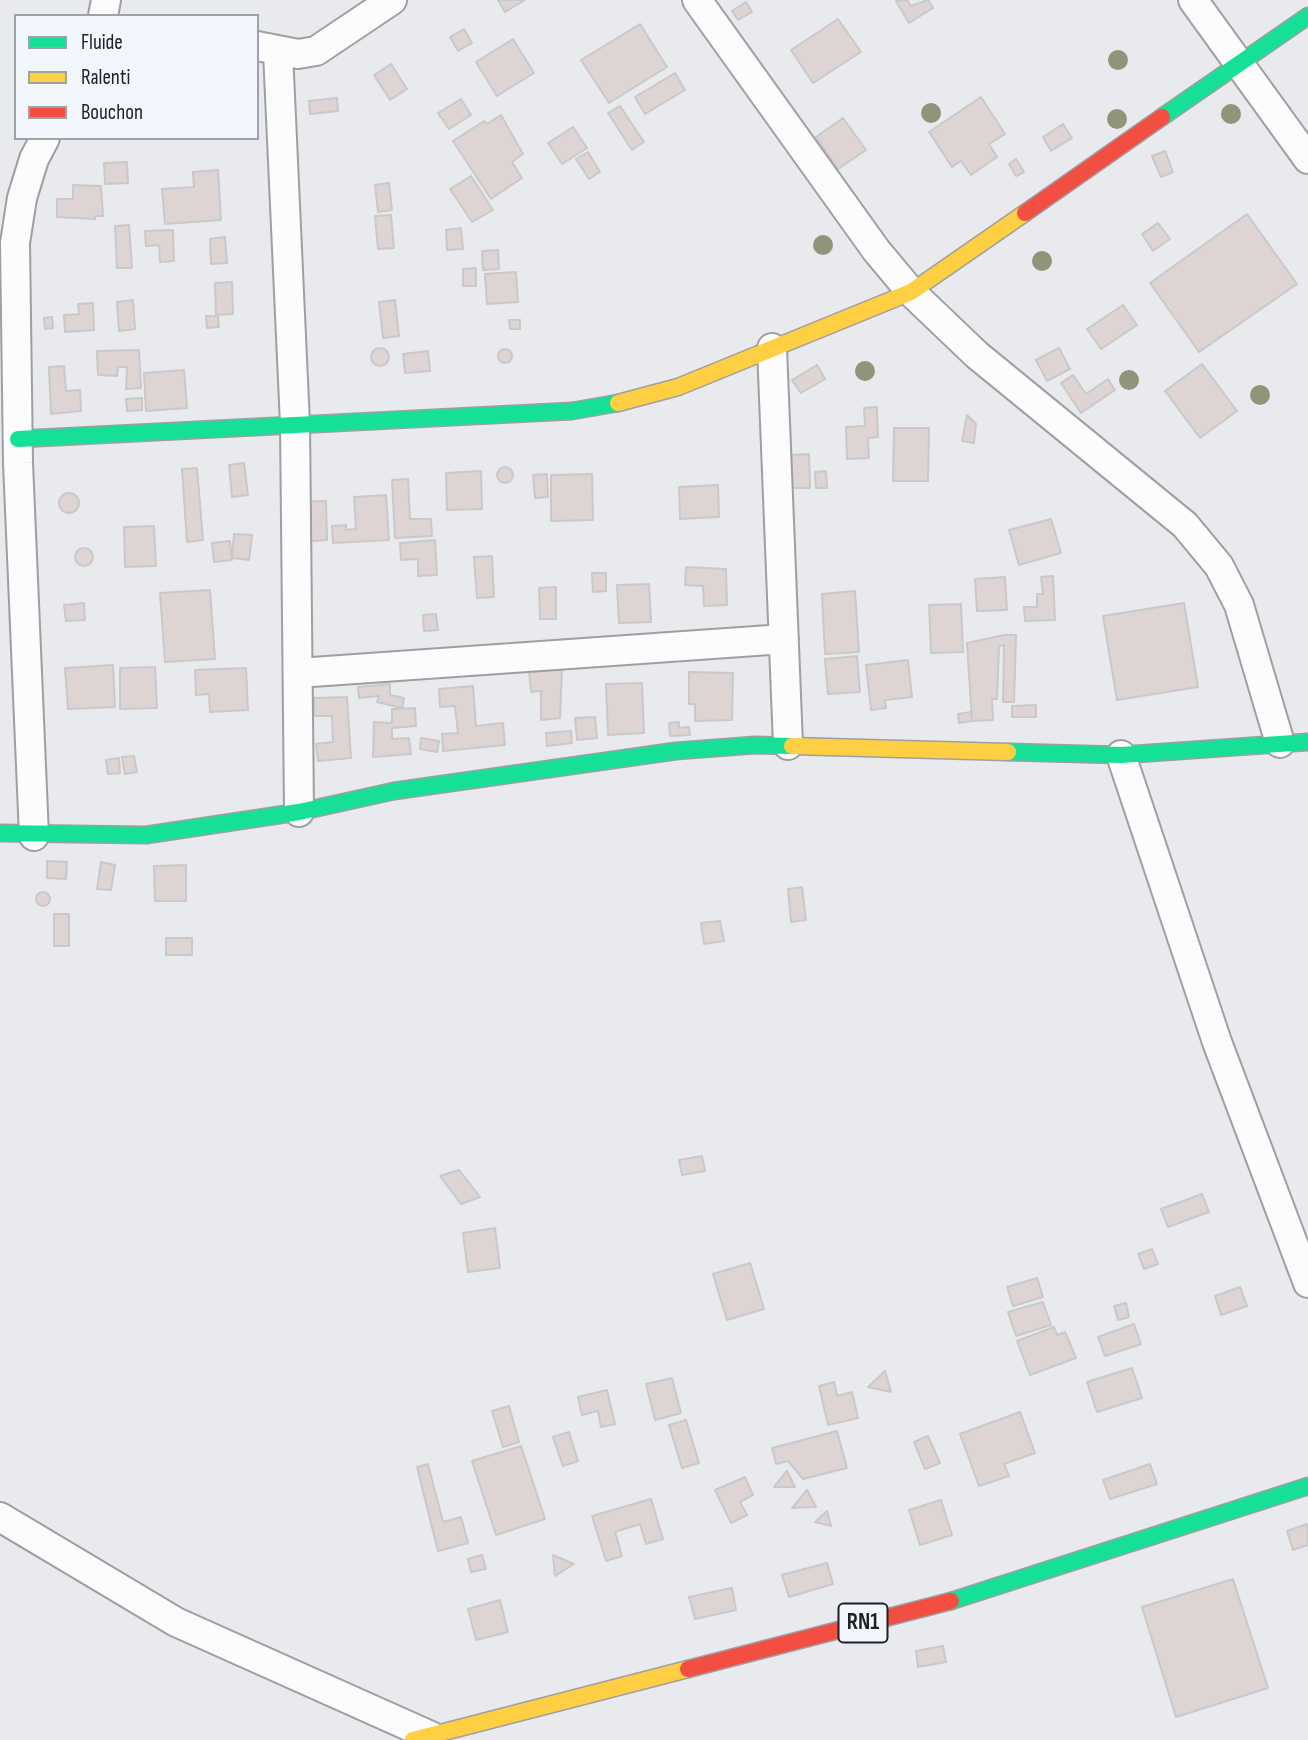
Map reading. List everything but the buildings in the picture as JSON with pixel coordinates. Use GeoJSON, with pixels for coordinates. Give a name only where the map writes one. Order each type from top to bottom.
{"type":"FeatureCollection","features":[{"type":"Feature","properties":{"kind":"main road"},"geometry":{"type":"LineString","coordinates":[[18,439],[572,411],[616,404],[678,387],[911,292],[1308,16]]}},
{"type":"Feature","properties":{"kind":"main road"},"geometry":{"type":"LineString","coordinates":[[0,833],[34,836],[146,835],[299,812],[394,791],[663,752],[788,745],[1121,755],[1308,742]]}},
{"type":"Feature","properties":{"kind":"main road","name":"RN1"},"geometry":{"type":"LineString","coordinates":[[421,1738],[944,1603],[1308,1486]]}},
{"type":"Feature","properties":{"kind":"street"},"geometry":{"type":"LineString","coordinates":[[299,812],[295,425],[267,49],[298,54],[316,51],[392,0]]}},
{"type":"Feature","properties":{"kind":"street"},"geometry":{"type":"LineString","coordinates":[[697,0],[876,250],[911,292],[977,355],[1185,525],[1219,566],[1239,605],[1280,743]]}},
{"type":"Feature","properties":{"kind":"street"},"geometry":{"type":"LineString","coordinates":[[1193,0],[1308,159]]}},
{"type":"Feature","properties":{"kind":"street"},"geometry":{"type":"LineString","coordinates":[[34,836],[10,520],[18,439],[8,243],[34,159],[44,140]]}},
{"type":"Feature","properties":{"kind":"street"},"geometry":{"type":"LineString","coordinates":[[772,348],[788,745]]}},
{"type":"Feature","properties":{"kind":"street"},"geometry":{"type":"LineString","coordinates":[[298,673],[784,639]]}},
{"type":"Feature","properties":{"kind":"street"},"geometry":{"type":"LineString","coordinates":[[1121,755],[1217,1042],[1308,1283]]}},
{"type":"Feature","properties":{"kind":"street"},"geometry":{"type":"LineString","coordinates":[[0,1517],[176,1622],[421,1738]]}},
{"type":"Feature","properties":{"kind":"traffic: fast"},"geometry":{"type":"LineString","coordinates":[[1162,117],[1308,16]]}},
{"type":"Feature","properties":{"kind":"traffic: fast"},"geometry":{"type":"LineString","coordinates":[[18,439],[572,411],[618,403]]}},
{"type":"Feature","properties":{"kind":"traffic: fast"},"geometry":{"type":"LineString","coordinates":[[1008,752],[1121,755],[1308,742]]}},
{"type":"Feature","properties":{"kind":"traffic: fast"},"geometry":{"type":"LineString","coordinates":[[0,833],[146,835],[299,812],[394,791],[676,751],[755,745],[792,746]]}},
{"type":"Feature","properties":{"kind":"traffic: fast"},"geometry":{"type":"LineString","coordinates":[[951,1601],[1308,1486]]}},
{"type":"Feature","properties":{"kind":"traffic: slow"},"geometry":{"type":"LineString","coordinates":[[618,403],[678,387],[911,292],[1025,213]]}},
{"type":"Feature","properties":{"kind":"traffic: slow"},"geometry":{"type":"LineString","coordinates":[[792,746],[1008,752]]}},
{"type":"Feature","properties":{"kind":"traffic: slow"},"geometry":{"type":"LineString","coordinates":[[413,1740],[688,1669]]}},
{"type":"Feature","properties":{"kind":"traffic: jam"},"geometry":{"type":"LineString","coordinates":[[1025,213],[1162,117]]}},
{"type":"Feature","properties":{"kind":"traffic: jam"},"geometry":{"type":"LineString","coordinates":[[688,1669],[951,1601]]}}]}
